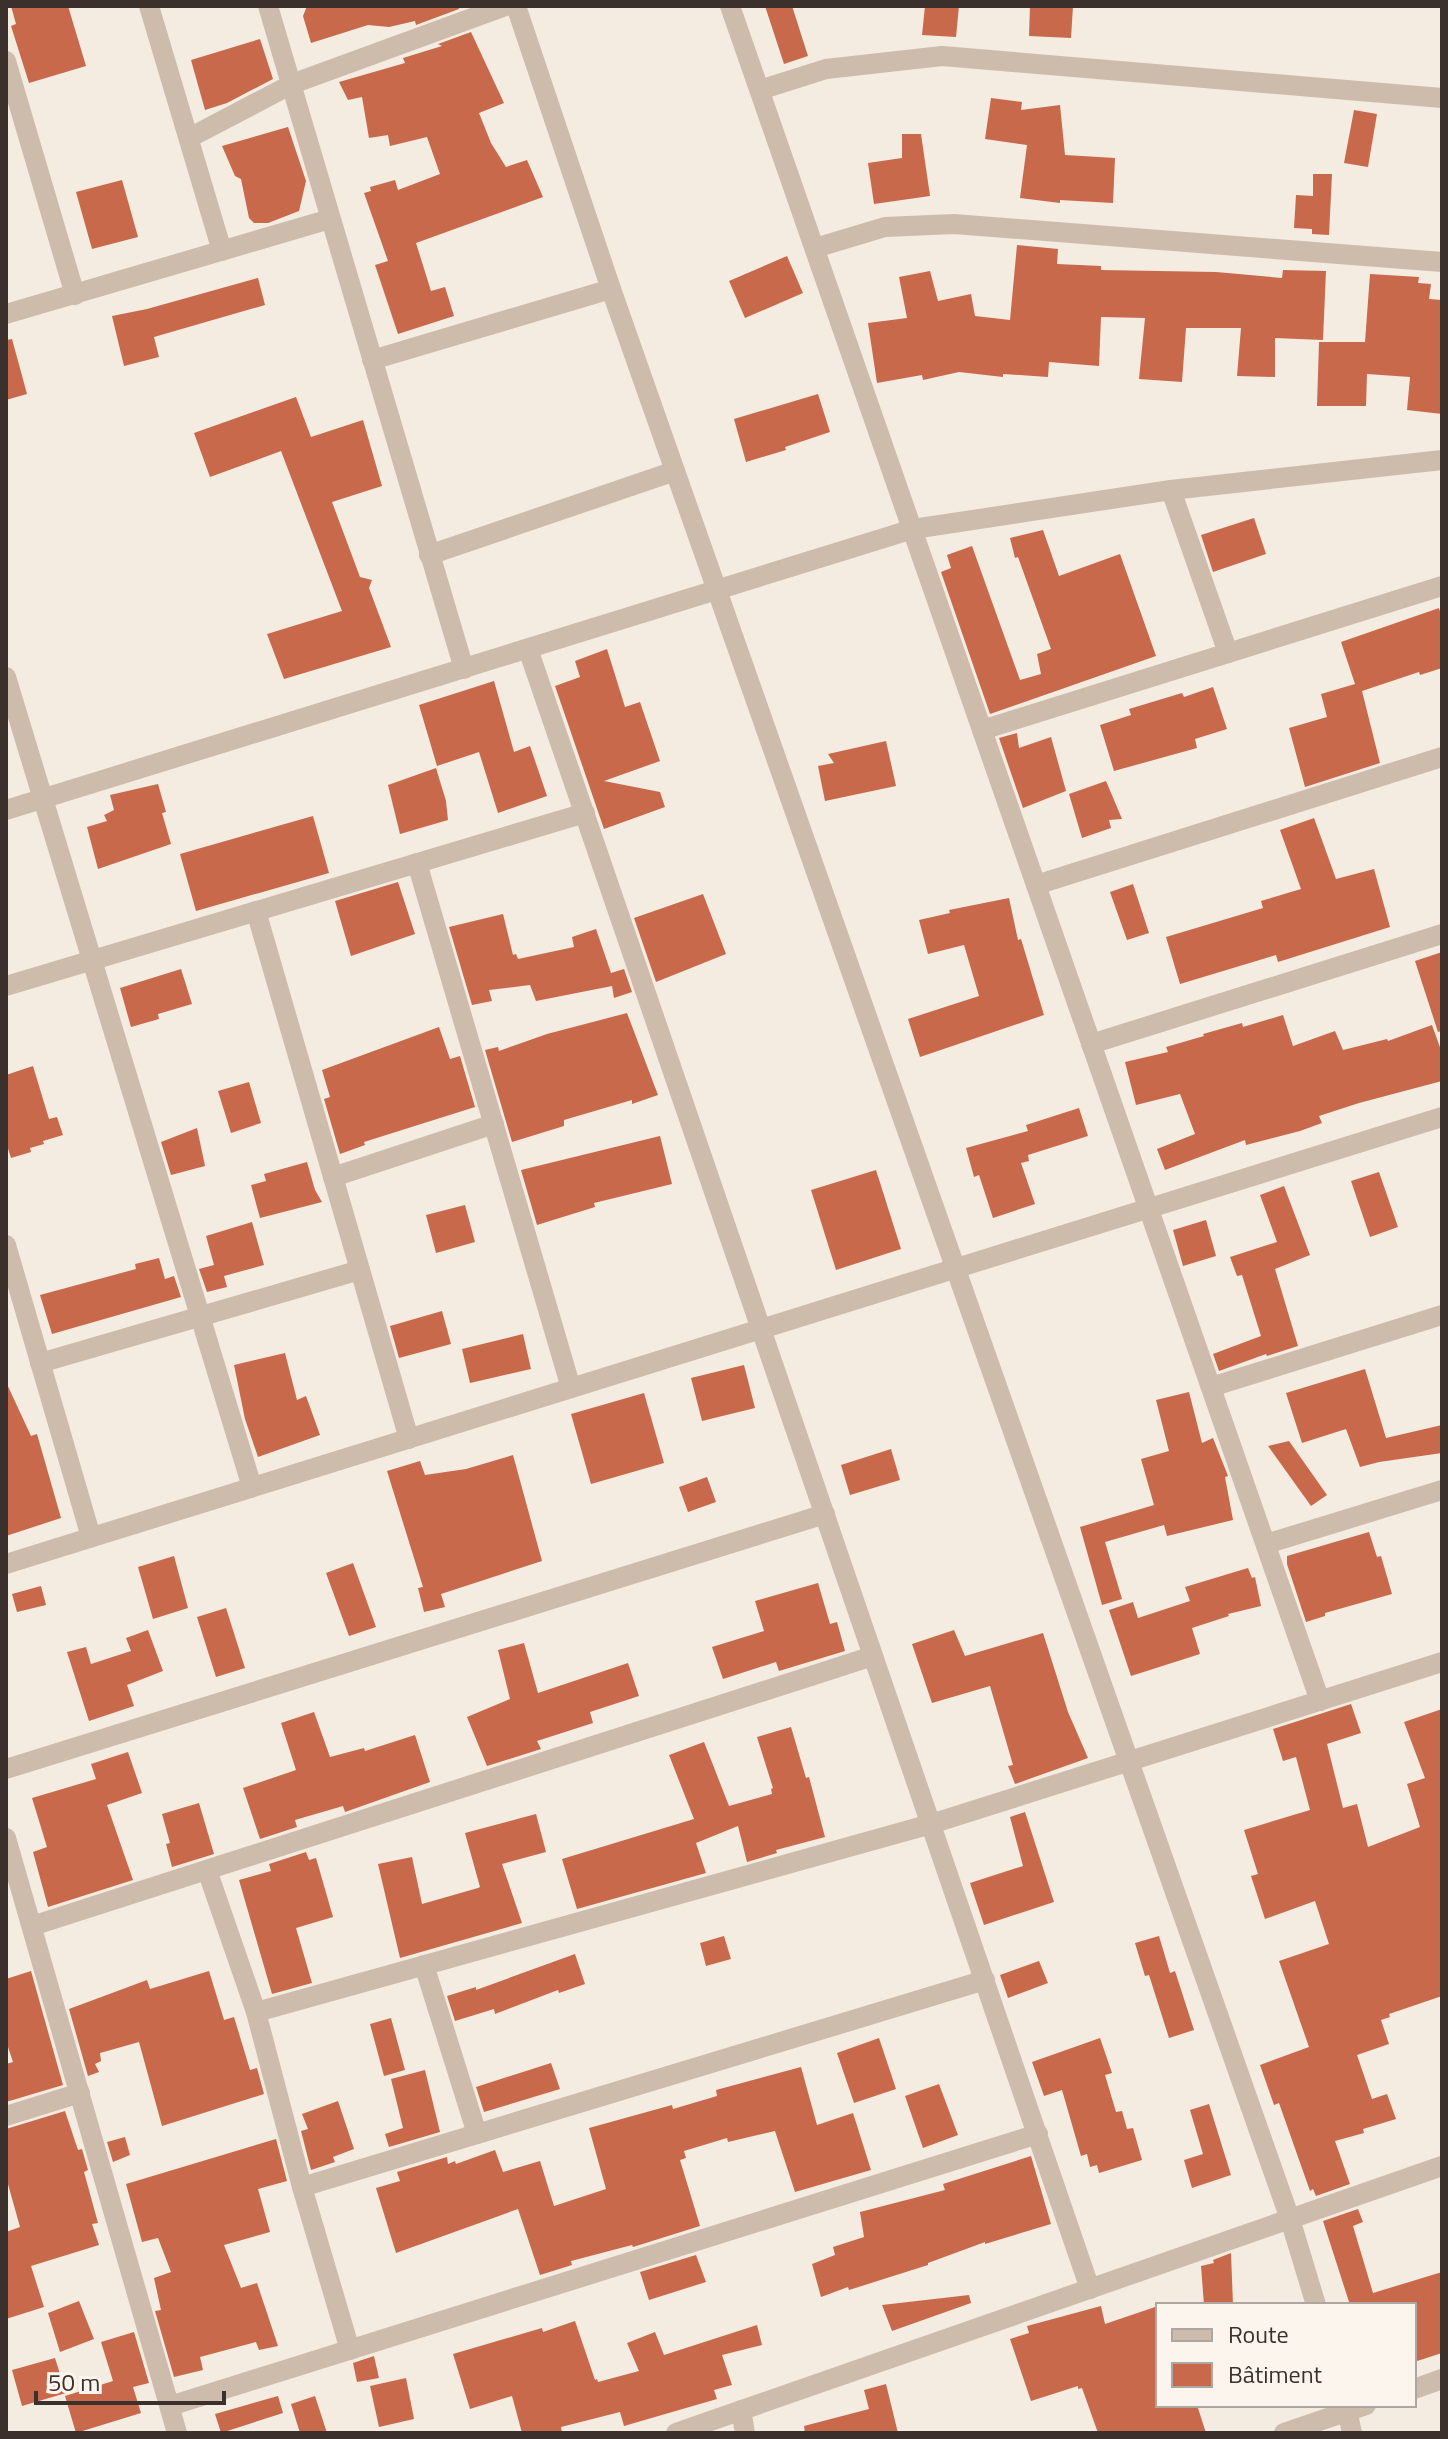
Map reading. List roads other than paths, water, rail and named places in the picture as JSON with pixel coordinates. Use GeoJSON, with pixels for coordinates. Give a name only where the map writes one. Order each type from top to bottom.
{"type":"FeatureCollection","features":[{"type":"Feature","properties":{"kind":"street"},"geometry":{"type":"LineString","coordinates":[[149,6],[222,251]]}},
{"type":"Feature","properties":{"kind":"street"},"geometry":{"type":"LineString","coordinates":[[268,6],[464,669]]}},
{"type":"Feature","properties":{"kind":"street"},"geometry":{"type":"LineString","coordinates":[[189,138],[292,84],[505,6]]}},
{"type":"Feature","properties":{"kind":"street"},"geometry":{"type":"LineString","coordinates":[[516,6],[611,289],[1290,2219],[1315,2303]]}},
{"type":"Feature","properties":{"kind":"street"},"geometry":{"type":"LineString","coordinates":[[730,6],[1320,1701]]}},
{"type":"Feature","properties":{"kind":"street"},"geometry":{"type":"LineString","coordinates":[[760,90],[826,69],[942,56],[1442,98]]}},
{"type":"Feature","properties":{"kind":"street"},"geometry":{"type":"LineString","coordinates":[[6,61],[13,112],[75,295]]}},
{"type":"Feature","properties":{"kind":"street"},"geometry":{"type":"LineString","coordinates":[[6,314],[330,219]]}},
{"type":"Feature","properties":{"kind":"street"},"geometry":{"type":"LineString","coordinates":[[815,248],[885,227],[954,224],[1442,262]]}},
{"type":"Feature","properties":{"kind":"street"},"geometry":{"type":"LineString","coordinates":[[372,360],[611,289]]}},
{"type":"Feature","properties":{"kind":"street"},"geometry":{"type":"LineString","coordinates":[[6,810],[913,529],[1171,490],[1442,460]]}},
{"type":"Feature","properties":{"kind":"street"},"geometry":{"type":"LineString","coordinates":[[429,555],[675,471]]}},
{"type":"Feature","properties":{"kind":"street"},"geometry":{"type":"LineString","coordinates":[[1171,490],[1228,653]]}},
{"type":"Feature","properties":{"kind":"street"},"geometry":{"type":"LineString","coordinates":[[982,730],[1442,586]]}},
{"type":"Feature","properties":{"kind":"street"},"geometry":{"type":"LineString","coordinates":[[528,649],[1090,2289]]}},
{"type":"Feature","properties":{"kind":"street"},"geometry":{"type":"LineString","coordinates":[[6,677],[252,1487]]}},
{"type":"Feature","properties":{"kind":"street"},"geometry":{"type":"LineString","coordinates":[[1036,885],[1442,757]]}},
{"type":"Feature","properties":{"kind":"street"},"geometry":{"type":"LineString","coordinates":[[6,986],[585,813]]}},
{"type":"Feature","properties":{"kind":"street"},"geometry":{"type":"LineString","coordinates":[[417,863],[571,1388]]}},
{"type":"Feature","properties":{"kind":"street"},"geometry":{"type":"LineString","coordinates":[[256,911],[409,1439]]}},
{"type":"Feature","properties":{"kind":"street"},"geometry":{"type":"LineString","coordinates":[[1091,1044],[1442,934]]}},
{"type":"Feature","properties":{"kind":"street"},"geometry":{"type":"LineString","coordinates":[[6,1564],[1442,1117]]}},
{"type":"Feature","properties":{"kind":"street"},"geometry":{"type":"LineString","coordinates":[[333,1177],[494,1124]]}},
{"type":"Feature","properties":{"kind":"street"},"geometry":{"type":"LineString","coordinates":[[6,1245],[91,1537]]}},
{"type":"Feature","properties":{"kind":"street"},"geometry":{"type":"LineString","coordinates":[[40,1363],[360,1270]]}},
{"type":"Feature","properties":{"kind":"street"},"geometry":{"type":"LineString","coordinates":[[1211,1387],[1442,1315]]}},
{"type":"Feature","properties":{"kind":"street"},"geometry":{"type":"LineString","coordinates":[[1266,1544],[1442,1490]]}},
{"type":"Feature","properties":{"kind":"street"},"geometry":{"type":"LineString","coordinates":[[6,1769],[825,1514]]}},
{"type":"Feature","properties":{"kind":"street"},"geometry":{"type":"LineString","coordinates":[[32,1926],[873,1656]]}},
{"type":"Feature","properties":{"kind":"street"},"geometry":{"type":"LineString","coordinates":[[256,2012],[931,1824],[1442,1662]]}},
{"type":"Feature","properties":{"kind":"street"},"geometry":{"type":"LineString","coordinates":[[6,1838],[177,2433]]}},
{"type":"Feature","properties":{"kind":"street"},"geometry":{"type":"LineString","coordinates":[[207,1870],[256,2012],[302,2187],[350,2350]]}},
{"type":"Feature","properties":{"kind":"street"},"geometry":{"type":"LineString","coordinates":[[424,1965],[477,2134]]}},
{"type":"Feature","properties":{"kind":"street"},"geometry":{"type":"LineString","coordinates":[[302,2187],[985,1980]]}},
{"type":"Feature","properties":{"kind":"street"},"geometry":{"type":"LineString","coordinates":[[6,2116],[80,2093]]}},
{"type":"Feature","properties":{"kind":"street"},"geometry":{"type":"LineString","coordinates":[[170,2406],[1038,2134]]}},
{"type":"Feature","properties":{"kind":"street"},"geometry":{"type":"LineString","coordinates":[[676,2433],[1442,2166]]}},
{"type":"Feature","properties":{"kind":"street"},"geometry":{"type":"LineString","coordinates":[[1416,2388],[1442,2379]]}},
{"type":"Feature","properties":{"kind":"street"},"geometry":{"type":"LineString","coordinates":[[1284,2433],[1353,2407],[1352,2433]]}},
{"type":"Feature","properties":{"kind":"street"},"geometry":{"type":"LineString","coordinates":[[741,2410],[745,2433]]}}]}
